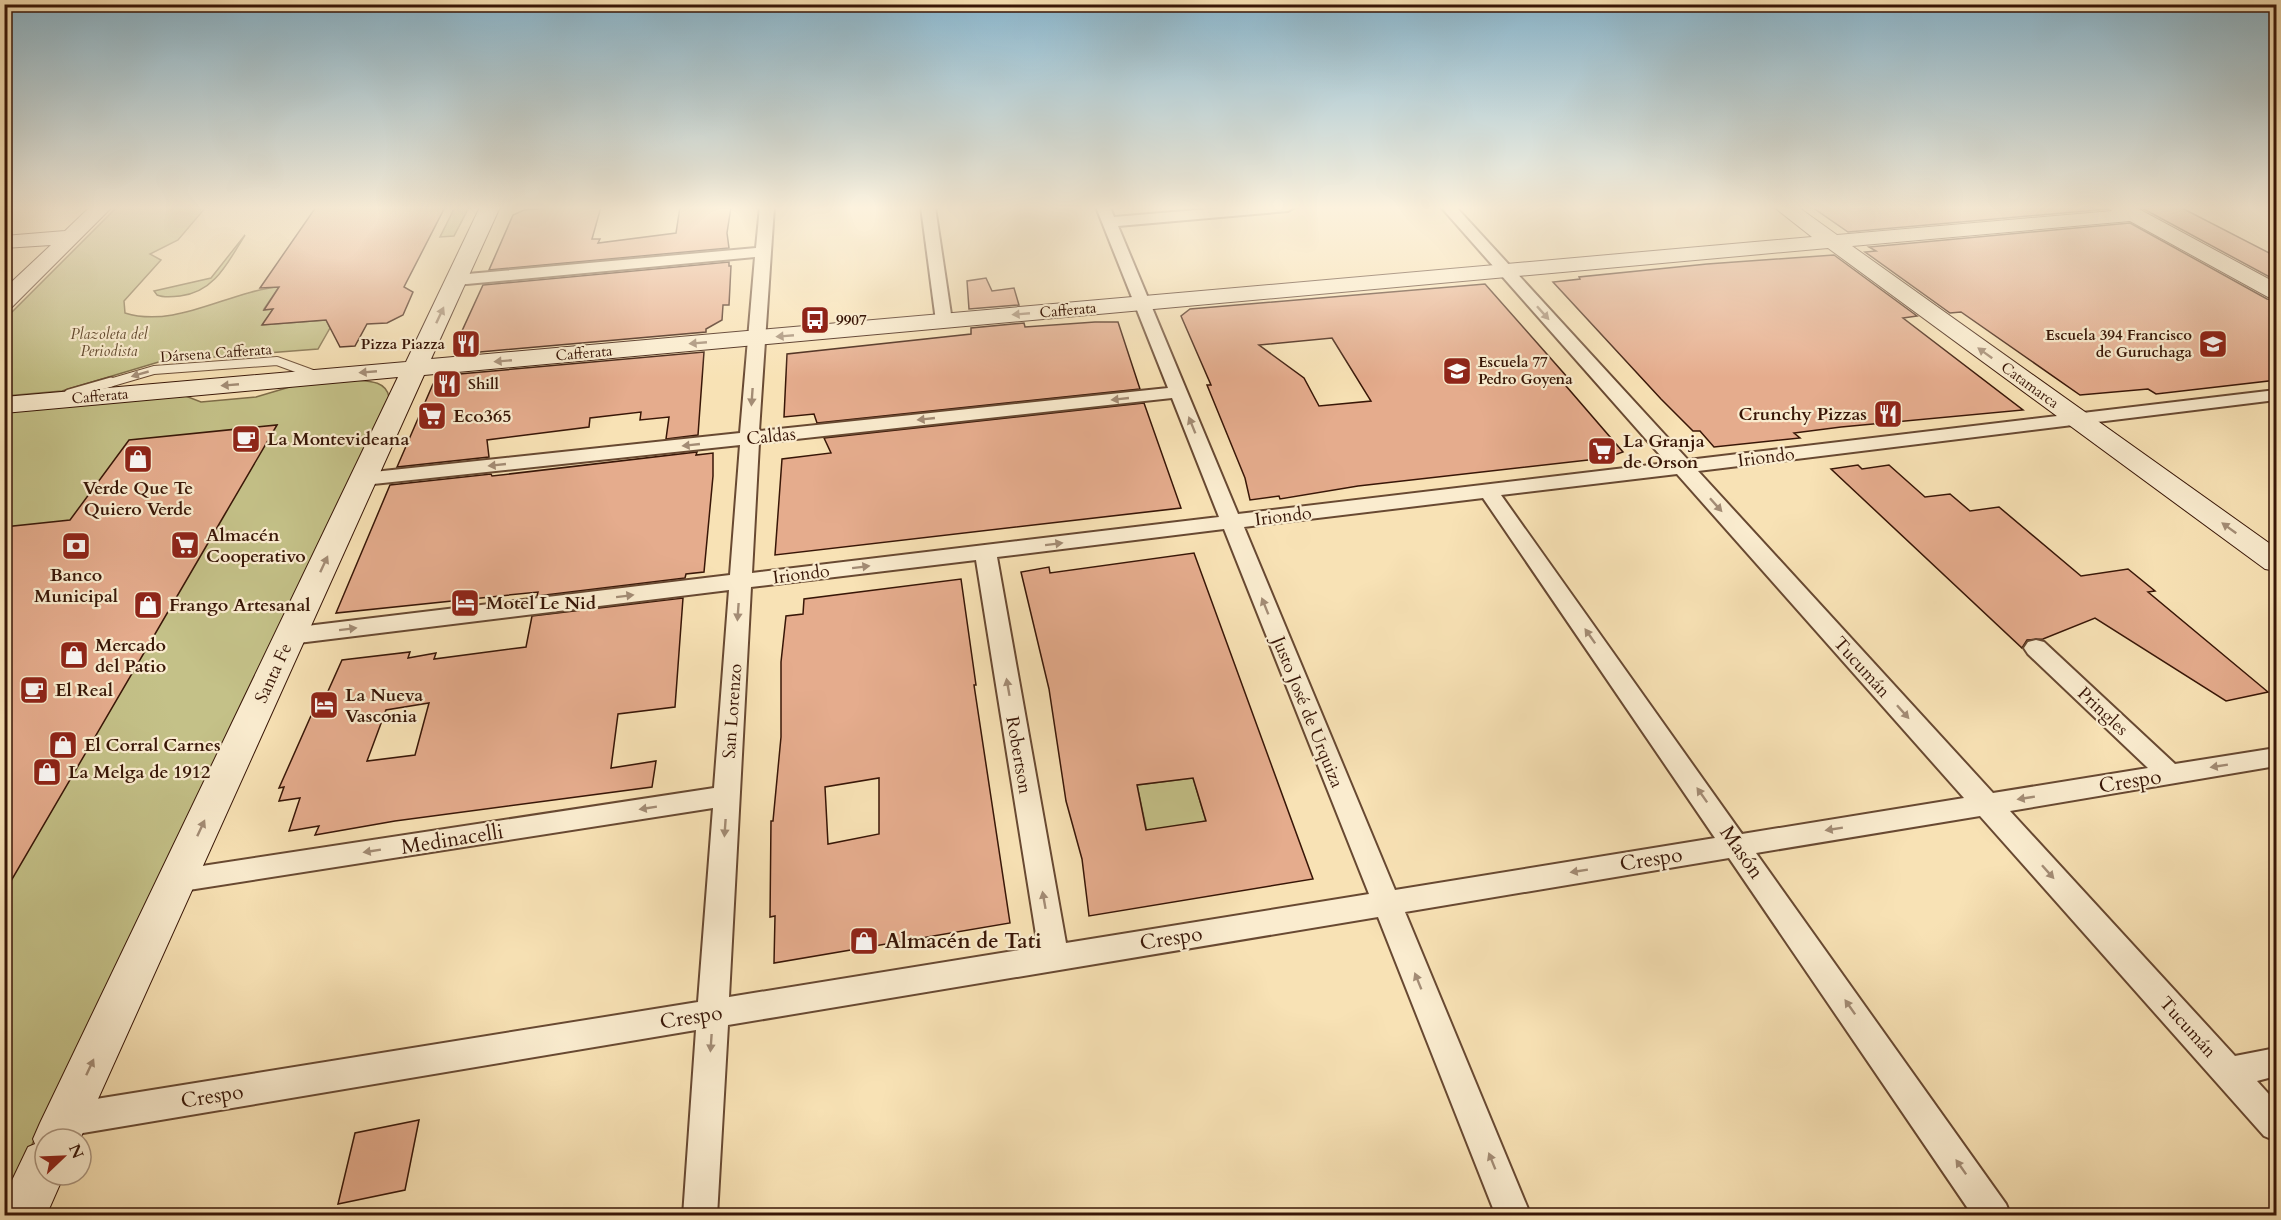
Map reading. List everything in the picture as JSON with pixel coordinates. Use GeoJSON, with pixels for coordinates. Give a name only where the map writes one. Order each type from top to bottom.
{"type":"FeatureCollection","features":[{"type":"Feature","properties":{"kind":"main road"},"geometry":{"type":"LineString","coordinates":[[4,302],[43,264]]}},
{"type":"Feature","properties":{"kind":"main road","name":"Santa Fe"},"geometry":{"type":"LineString","coordinates":[[62,1127],[463,264]]}},
{"type":"Feature","properties":{"kind":"main road","name":"Cafferata"},"geometry":{"type":"LineString","coordinates":[[4,405],[1584,264]]}},
{"type":"Feature","properties":{"kind":"main road","name":"Catamarca"},"geometry":{"type":"LineString","coordinates":[[1861,264],[2277,562]]}},
{"type":"Feature","properties":{"kind":"main road"},"geometry":{"type":"LineString","coordinates":[[2225,264],[2277,292]]}},
{"type":"Feature","properties":{"kind":"main road"},"geometry":{"type":"LineString","coordinates":[[21,1215],[34,1187]]}},
{"type":"Feature","properties":{"kind":"street"},"geometry":{"type":"LineString","coordinates":[[456,280],[632,264]]}},
{"type":"Feature","properties":{"kind":"street","name":"San Lorenzo"},"geometry":{"type":"LineString","coordinates":[[699,1215],[762,264]]}},
{"type":"Feature","properties":{"kind":"street"},"geometry":{"type":"LineString","coordinates":[[936,264],[944,321]]}},
{"type":"Feature","properties":{"kind":"street","name":"Justo José de Urquiza"},"geometry":{"type":"LineString","coordinates":[[1127,264],[1514,1215]]}},
{"type":"Feature","properties":{"kind":"street","name":"Tucumán"},"geometry":{"type":"LineString","coordinates":[[1499,264],[2277,1125]]}},
{"type":"Feature","properties":{"kind":"street","name":"Caldas"},"geometry":{"type":"LineString","coordinates":[[364,479],[1179,392]]}},
{"type":"Feature","properties":{"kind":"street","name":"Iriondo"},"geometry":{"type":"LineString","coordinates":[[290,636],[2277,395]]}},
{"type":"Feature","properties":{"kind":"street","name":"Masón"},"geometry":{"type":"LineString","coordinates":[[1488,491],[1994,1215]]}},
{"type":"Feature","properties":{"kind":"street","name":"Robertson"},"geometry":{"type":"LineString","coordinates":[[985,552],[1054,957]]}},
{"type":"Feature","properties":{"kind":"street","name":"Pringles"},"geometry":{"type":"LineString","coordinates":[[2036,648],[2170,774]]}},
{"type":"Feature","properties":{"kind":"street","name":"Crespo"},"geometry":{"type":"LineString","coordinates":[[72,1127],[713,1013],[2277,756]]}},
{"type":"Feature","properties":{"kind":"street","name":"Medinacelli"},"geometry":{"type":"LineString","coordinates":[[176,881],[727,796]]}},
{"type":"Feature","properties":{"kind":"street"},"geometry":{"type":"LineString","coordinates":[[2228,1072],[2277,1062]]}},
{"type":"Feature","properties":{"kind":"green space","name":"Plazoleta del Periodista"},"geometry":{"type":"Polygon","coordinates":[[[60,264],[157,264],[124,301],[125,313],[144,317],[183,313],[241,295],[279,287],[264,309],[273,309],[263,325],[326,320],[330,328],[318,349],[162,361],[62,391],[5,396],[5,319],[60,264]]]}},
{"type":"Feature","properties":{"kind":"green space"},"geometry":{"type":"Polygon","coordinates":[[[222,264],[227,264],[203,289],[171,297],[157,295],[154,291],[211,278],[222,264]]]}},
{"type":"Feature","properties":{"kind":"green space"},"geometry":{"type":"Polygon","coordinates":[[[355,380],[381,385],[389,397],[40,1127],[33,1127],[33,1142],[5,1201],[5,412],[183,395],[201,402],[256,397],[293,386],[355,380]]]}},
{"type":"Feature","properties":{"kind":"green space"},"geometry":{"type":"Polygon","coordinates":[[[1193,778],[1206,821],[1147,832],[1137,785],[1193,778]]]}},
{"type":"Feature","properties":{"kind":"building"},"geometry":{"type":"Polygon","coordinates":[[[277,264],[416,264],[404,287],[413,292],[403,315],[387,323],[367,324],[355,346],[340,347],[326,320],[262,325],[273,309],[264,310],[279,287],[260,288],[277,264]]]}},
{"type":"Feature","properties":{"kind":"building"},"geometry":{"type":"Polygon","coordinates":[[[492,264],[555,264],[489,270],[492,264]]]}},
{"type":"Feature","properties":{"kind":"building"},"geometry":{"type":"Polygon","coordinates":[[[708,264],[729,264],[731,266],[729,305],[723,305],[722,320],[706,329],[706,332],[469,353],[456,344],[483,285],[708,264]]]}},
{"type":"Feature","properties":{"kind":"building"},"geometry":{"type":"Polygon","coordinates":[[[1707,264],[1846,264],[1917,316],[1903,318],[2023,410],[1841,427],[1794,433],[1800,438],[1714,447],[1700,431],[1693,431],[1661,399],[1553,282],[1580,279],[1579,277],[1707,264]]]}},
{"type":"Feature","properties":{"kind":"building"},"geometry":{"type":"Polygon","coordinates":[[[1882,264],[2204,264],[2267,299],[2277,301],[2277,380],[2156,394],[2148,389],[2080,395],[1961,312],[1950,313],[1882,264]]]}},
{"type":"Feature","properties":{"kind":"building"},"geometry":{"type":"Polygon","coordinates":[[[2245,264],[2277,264],[2277,281],[2245,264]]]}},
{"type":"Feature","properties":{"kind":"building"},"geometry":{"type":"Polygon","coordinates":[[[986,278],[992,291],[1014,288],[1019,305],[969,309],[967,281],[986,278]]]}},
{"type":"Feature","properties":{"kind":"building"},"geometry":{"type":"Polygon","coordinates":[[[1485,284],[1568,378],[1560,379],[1623,452],[1606,458],[1358,486],[1280,499],[1279,496],[1250,500],[1245,478],[1207,385],[1211,385],[1181,316],[1190,309],[1485,284]],[[1332,338],[1259,345],[1304,378],[1319,406],[1371,401],[1332,338]]]}},
{"type":"Feature","properties":{"kind":"building"},"geometry":{"type":"Polygon","coordinates":[[[1118,322],[1140,389],[817,423],[814,414],[784,417],[787,354],[971,334],[971,328],[1024,323],[1025,327],[1118,322]]]}},
{"type":"Feature","properties":{"kind":"building"},"geometry":{"type":"Polygon","coordinates":[[[704,352],[698,435],[666,439],[669,417],[640,420],[641,412],[590,418],[589,427],[487,440],[489,457],[397,467],[433,384],[448,375],[704,352]]]}},
{"type":"Feature","properties":{"kind":"building"},"geometry":{"type":"Polygon","coordinates":[[[1144,403],[1181,508],[775,555],[782,459],[831,453],[824,438],[1144,403]]]}},
{"type":"Feature","properties":{"kind":"building","name":"Mercado del Patio"},"geometry":{"type":"Polygon","coordinates":[[[277,425],[4,893],[4,527],[70,520],[129,440],[277,425]]]}},
{"type":"Feature","properties":{"kind":"building"},"geometry":{"type":"Polygon","coordinates":[[[697,452],[696,455],[713,453],[704,572],[686,574],[685,578],[537,596],[538,592],[336,613],[390,485],[491,474],[492,476],[697,452]]]}},
{"type":"Feature","properties":{"kind":"building"},"geometry":{"type":"Polygon","coordinates":[[[1858,465],[1862,469],[1889,465],[1925,497],[1950,494],[1970,511],[1999,507],[2081,576],[2128,569],[2155,591],[2148,592],[2268,692],[2226,701],[2095,618],[2043,639],[2027,640],[2022,648],[1831,469],[1858,465]]]}},
{"type":"Feature","properties":{"kind":"building"},"geometry":{"type":"Polygon","coordinates":[[[1194,553],[1313,879],[1089,916],[1082,859],[1066,801],[1049,689],[1021,572],[1049,567],[1050,573],[1194,553]],[[1193,778],[1137,785],[1146,830],[1206,821],[1193,778]]]}},
{"type":"Feature","properties":{"kind":"building"},"geometry":{"type":"Polygon","coordinates":[[[961,579],[976,685],[974,685],[1010,923],[774,963],[775,916],[770,917],[771,821],[773,821],[781,737],[781,662],[786,616],[803,614],[804,599],[961,579]],[[879,778],[825,787],[828,844],[879,834],[879,778]]]}},
{"type":"Feature","properties":{"kind":"building"},"geometry":{"type":"Polygon","coordinates":[[[683,598],[675,707],[618,714],[611,768],[656,761],[652,787],[395,821],[315,835],[319,826],[289,831],[300,798],[279,801],[284,787],[279,788],[314,709],[320,709],[342,660],[410,652],[408,658],[436,653],[434,659],[526,647],[532,616],[683,598]],[[429,703],[386,710],[367,761],[415,755],[429,703]]]}},
{"type":"Feature","properties":{"kind":"building"},"geometry":{"type":"Polygon","coordinates":[[[419,1120],[405,1190],[338,1204],[355,1133],[419,1120]]]}},
{"type":"Feature","properties":{"kind":"place","name":"9907"},"geometry":{"type":"Point","coordinates":[815,320]}},
{"type":"Feature","properties":{"kind":"place","name":"Pizza Piazza"},"geometry":{"type":"Point","coordinates":[466,344]}},
{"type":"Feature","properties":{"kind":"place","name":"Escuela 394 Francisco de Guruchaga"},"geometry":{"type":"Point","coordinates":[2213,344]}},
{"type":"Feature","properties":{"kind":"place","name":"Escuela 77 Pedro Goyena"},"geometry":{"type":"Point","coordinates":[1457,371]}},
{"type":"Feature","properties":{"kind":"place","name":"Shill"},"geometry":{"type":"Point","coordinates":[447,384]}},
{"type":"Feature","properties":{"kind":"place","name":"Crunchy Pizzas"},"geometry":{"type":"Point","coordinates":[1888,414]}},
{"type":"Feature","properties":{"kind":"place","name":"Eco365"},"geometry":{"type":"Point","coordinates":[432,416]}},
{"type":"Feature","properties":{"kind":"place","name":"La Montevideana"},"geometry":{"type":"Point","coordinates":[246,439]}},
{"type":"Feature","properties":{"kind":"place","name":"La Granja de Orson"},"geometry":{"type":"Point","coordinates":[1602,451]}},
{"type":"Feature","properties":{"kind":"place","name":"Verde Que Te Quiero Verde"},"geometry":{"type":"Point","coordinates":[138,459]}},
{"type":"Feature","properties":{"kind":"place","name":"Almacén Cooperativo"},"geometry":{"type":"Point","coordinates":[185,545]}},
{"type":"Feature","properties":{"kind":"place","name":"Banco Municipal"},"geometry":{"type":"Point","coordinates":[76,546]}},
{"type":"Feature","properties":{"kind":"place","name":"Motel Le Nid"},"geometry":{"type":"Point","coordinates":[465,603]}},
{"type":"Feature","properties":{"kind":"place","name":"Frango Artesanal"},"geometry":{"type":"Point","coordinates":[148,605]}},
{"type":"Feature","properties":{"kind":"place","name":"Mercado del Patio"},"geometry":{"type":"Point","coordinates":[74,655]}},
{"type":"Feature","properties":{"kind":"place","name":"El Real"},"geometry":{"type":"Point","coordinates":[34,690]}},
{"type":"Feature","properties":{"kind":"place","name":"La Nueva Vasconia"},"geometry":{"type":"Point","coordinates":[324,705]}},
{"type":"Feature","properties":{"kind":"place","name":"El Corral Carnes"},"geometry":{"type":"Point","coordinates":[63,745]}},
{"type":"Feature","properties":{"kind":"place","name":"La Melga de 1912"},"geometry":{"type":"Point","coordinates":[47,772]}},
{"type":"Feature","properties":{"kind":"place","name":"Almacén de Tati"},"geometry":{"type":"Point","coordinates":[864,941]}}]}
